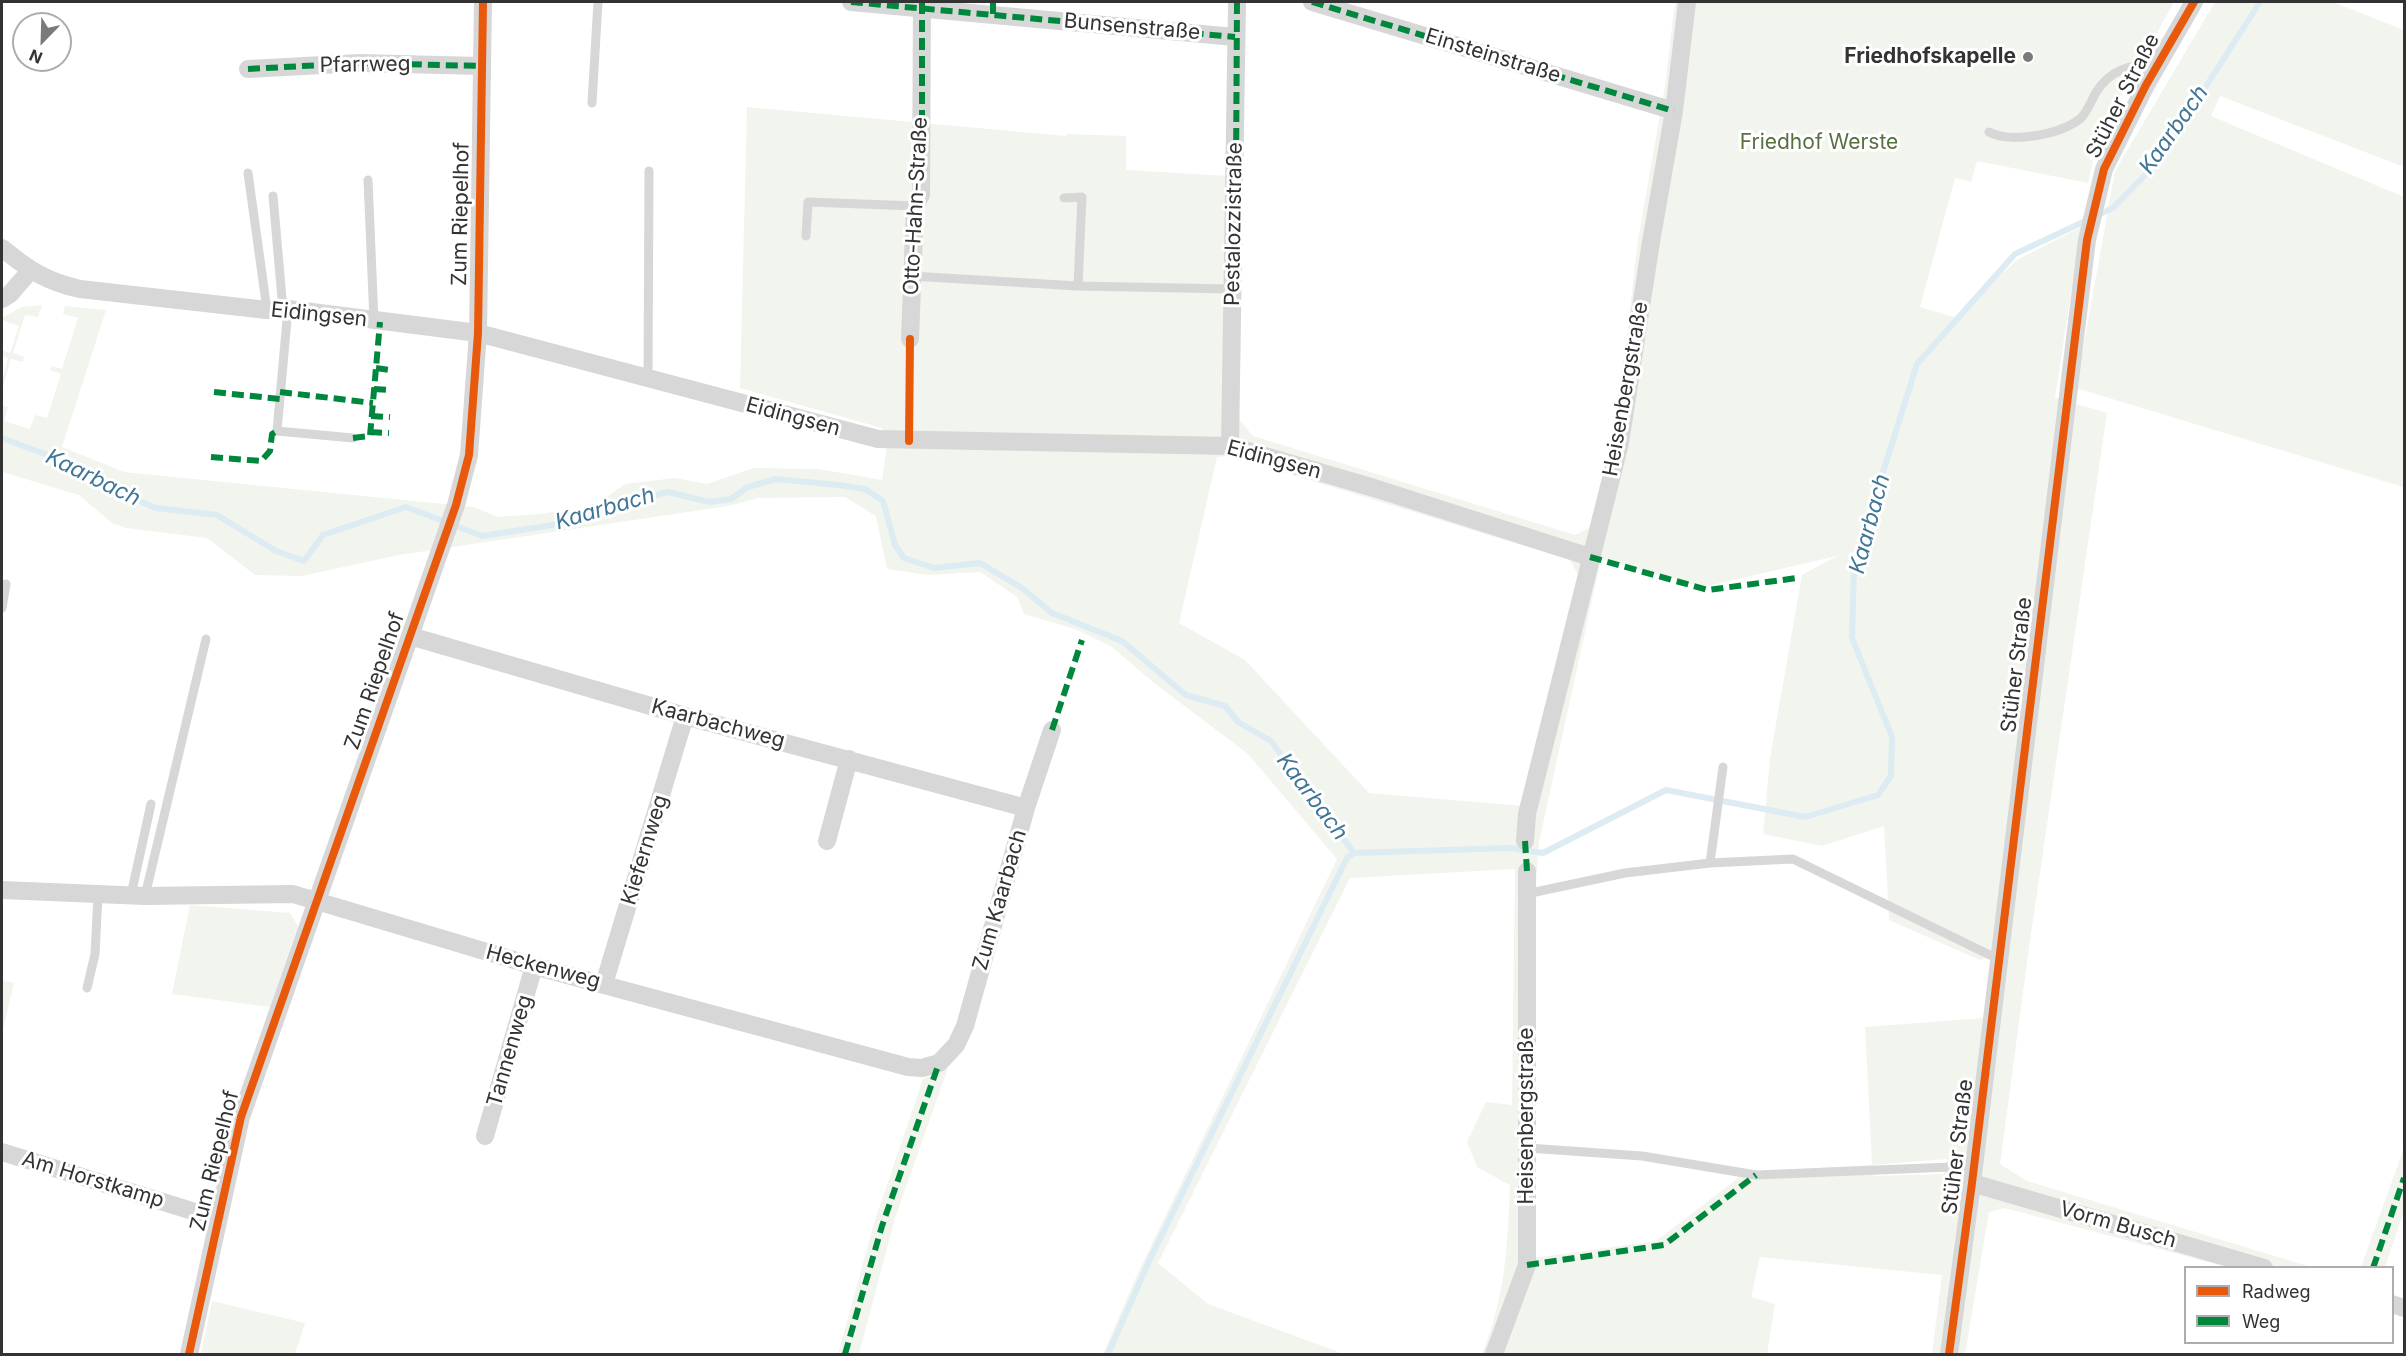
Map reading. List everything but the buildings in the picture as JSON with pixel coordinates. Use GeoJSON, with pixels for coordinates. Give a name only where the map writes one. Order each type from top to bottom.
{"type":"FeatureCollection","features":[{"type":"Feature","properties":{"kind":"street","name":"Zum Riepelhof"},"geometry":{"type":"LineString","coordinates":[[189,1354],[241,1117],[456,505],[469,455],[478,333],[483,2]]}},
{"type":"Feature","properties":{"kind":"street","name":"Bunsenstraße"},"geometry":{"type":"LineString","coordinates":[[851,2],[993,8],[1235,36]]}},
{"type":"Feature","properties":{"kind":"street","name":"Pestalozzistraße"},"geometry":{"type":"LineString","coordinates":[[1230,446],[1237,2]]}},
{"type":"Feature","properties":{"kind":"street","name":"Einsteinstraße"},"geometry":{"type":"LineString","coordinates":[[1312,2],[1674,111]]}},
{"type":"Feature","properties":{"kind":"street","name":"Heisenbergstraße"},"geometry":{"type":"LineString","coordinates":[[1525,842],[1527,814],[1620,443],[1674,111],[1687,2]]}},
{"type":"Feature","properties":{"kind":"street","name":"Stüher Straße"},"geometry":{"type":"LineString","coordinates":[[1949,1354],[2000,960],[2087,240],[2104,169],[2145,85],[2194,2]]}},
{"type":"Feature","properties":{"kind":"street","name":"Otto-Hahn-Straße"},"geometry":{"type":"LineString","coordinates":[[910,339],[915,206],[921,195],[922,5]]}},
{"type":"Feature","properties":{"kind":"street","name":"Pfarrweg"},"geometry":{"type":"LineString","coordinates":[[248,69],[360,63],[481,66]]}},
{"type":"Feature","properties":{"kind":"street","name":"Eidingsen"},"geometry":{"type":"LineString","coordinates":[[2,248],[30,271],[60,284],[80,289],[478,333],[878,439],[1230,446],[1374,488],[1590,557]]}},
{"type":"Feature","properties":{"kind":"street"},"geometry":{"type":"LineString","coordinates":[[2,299],[10,294],[30,271]]}},
{"type":"Feature","properties":{"kind":"street","name":"Kaarbachweg"},"geometry":{"type":"LineString","coordinates":[[410,636],[685,716],[1026,808]]}},
{"type":"Feature","properties":{"kind":"street","name":"Kiefernweg"},"geometry":{"type":"LineString","coordinates":[[604,984],[685,716]]}},
{"type":"Feature","properties":{"kind":"street","name":"Zum Kaarbach"},"geometry":{"type":"LineString","coordinates":[[939,1064],[956,1045],[965,1026],[1026,808],[1052,730]]}},
{"type":"Feature","properties":{"kind":"street"},"geometry":{"type":"LineString","coordinates":[[826,841],[849,759]]}},
{"type":"Feature","properties":{"kind":"street","name":"Heisenbergstraße"},"geometry":{"type":"LineString","coordinates":[[1494,1354],[1527,1264],[1527,871]]}},
{"type":"Feature","properties":{"kind":"street","name":"Heckenweg"},"geometry":{"type":"LineString","coordinates":[[2,890],[138,896],[293,894],[534,966],[886,1061],[922,1068],[939,1064]]}},
{"type":"Feature","properties":{"kind":"street","name":"Tannenweg"},"geometry":{"type":"LineString","coordinates":[[485,1136],[534,966]]}},
{"type":"Feature","properties":{"kind":"street","name":"Am Horstkamp"},"geometry":{"type":"LineString","coordinates":[[2,1152],[218,1219]]}},
{"type":"Feature","properties":{"kind":"street","name":"Vorm Busch"},"geometry":{"type":"LineString","coordinates":[[1973,1175],[2258,1266]]}},
{"type":"Feature","properties":{"kind":"lane"},"geometry":{"type":"LineString","coordinates":[[592,103],[598,2]]}},
{"type":"Feature","properties":{"kind":"lane"},"geometry":{"type":"LineString","coordinates":[[1989,132],[1997,136],[2022,137],[2065,128],[2083,116],[2099,87],[2114,73],[2141,64],[2157,66]]}},
{"type":"Feature","properties":{"kind":"lane"},"geometry":{"type":"LineString","coordinates":[[648,379],[649,171]]}},
{"type":"Feature","properties":{"kind":"lane"},"geometry":{"type":"LineString","coordinates":[[248,173],[279,310]]}},
{"type":"Feature","properties":{"kind":"lane"},"geometry":{"type":"LineString","coordinates":[[368,180],[374,321]]}},
{"type":"Feature","properties":{"kind":"lane"},"geometry":{"type":"LineString","coordinates":[[273,196],[279,310],[277,431],[353,438]]}},
{"type":"Feature","properties":{"kind":"lane"},"geometry":{"type":"LineString","coordinates":[[1064,198],[1082,197],[1078,286]]}},
{"type":"Feature","properties":{"kind":"lane"},"geometry":{"type":"LineString","coordinates":[[806,236],[808,202],[915,206]]}},
{"type":"Feature","properties":{"kind":"lane"},"geometry":{"type":"LineString","coordinates":[[911,276],[1078,286],[1232,289]]}},
{"type":"Feature","properties":{"kind":"lane"},"geometry":{"type":"LineString","coordinates":[[2,608],[6,584]]}},
{"type":"Feature","properties":{"kind":"lane"},"geometry":{"type":"LineString","coordinates":[[138,896],[206,639]]}},
{"type":"Feature","properties":{"kind":"lane"},"geometry":{"type":"LineString","coordinates":[[1710,863],[1723,766]]}},
{"type":"Feature","properties":{"kind":"lane"},"geometry":{"type":"LineString","coordinates":[[138,896],[151,804]]}},
{"type":"Feature","properties":{"kind":"lane"},"geometry":{"type":"LineString","coordinates":[[1526,894],[1625,873],[1710,863],[1793,859],[2000,960]]}},
{"type":"Feature","properties":{"kind":"lane"},"geometry":{"type":"LineString","coordinates":[[87,988],[95,954],[98,895]]}},
{"type":"Feature","properties":{"kind":"lane"},"geometry":{"type":"LineString","coordinates":[[1528,1148],[1642,1156],[1756,1176],[1973,1175]]}},
{"type":"Feature","properties":{"kind":"green space","name":"Friedhof Werste"},"geometry":{"type":"Polygon","coordinates":[[[1675,2],[2174,2],[2156,35],[2164,40],[2145,72],[2135,69],[2089,159],[2093,161],[2088,183],[1977,161],[1971,182],[1955,178],[1920,307],[1954,317],[2017,260],[2081,227],[2055,398],[2107,413],[2000,1164],[2027,1181],[2308,1266],[2223,1266],[2005,1208],[1989,1212],[1965,1354],[1932,1354],[1942,1275],[1760,1257],[1751,1297],[1775,1304],[1767,1354],[1482,1354],[1496,1313],[1504,1271],[1510,1185],[1477,1167],[1467,1142],[1486,1102],[1512,1105],[1515,869],[1350,878],[1158,1263],[1208,1304],[1344,1354],[1103,1354],[1137,1275],[1337,859],[1248,754],[1154,683],[1112,647],[1078,630],[1024,614],[1017,597],[980,572],[928,575],[887,569],[876,516],[845,497],[758,498],[728,506],[399,555],[302,576],[255,575],[207,538],[126,528],[112,523],[79,495],[2,472],[2,405],[8,407],[4,421],[30,429],[35,415],[47,418],[61,374],[50,370],[52,366],[62,369],[78,318],[63,314],[65,306],[106,310],[62,447],[124,472],[474,507],[498,517],[594,506],[625,484],[675,478],[707,484],[754,468],[818,469],[882,480],[886,452],[882,428],[740,388],[747,107],[1066,136],[1067,134],[1126,136],[1126,170],[1229,176],[1238,418],[1253,436],[1575,535],[1589,528],[1612,438],[1622,377],[1638,240],[1665,86],[1675,2]],[[1231,456],[1217,457],[1179,623],[1245,660],[1369,793],[1523,806],[1578,575],[1570,560],[1231,456]],[[1837,556],[1703,587],[1601,559],[1539,842],[1536,882],[1534,1258],[1656,1241],[1746,1172],[1872,1165],[1865,1027],[1984,1018],[1992,956],[1980,960],[1889,920],[1884,826],[1822,846],[1763,834],[1770,758],[1802,575],[1837,556]],[[1947,1159],[1872,1165],[1873,1176],[1944,1174],[1947,1159]]]}},
{"type":"Feature","properties":{"kind":"green space"},"geometry":{"type":"Polygon","coordinates":[[[2215,2],[2333,2],[2404,30],[2404,167],[2220,96],[2211,116],[2404,197],[2403,487],[2076,388],[2115,171],[2215,2]]]}},
{"type":"Feature","properties":{"kind":"green space"},"geometry":{"type":"Polygon","coordinates":[[[42,305],[38,317],[25,315],[13,353],[24,357],[23,362],[11,359],[2,390],[2,380],[8,358],[2,356],[2,350],[10,353],[19,326],[2,320],[2,318],[22,307],[42,305]]]}},
{"type":"Feature","properties":{"kind":"green space"},"geometry":{"type":"Polygon","coordinates":[[[190,905],[290,913],[298,926],[270,1007],[172,994],[190,905]]]}},
{"type":"Feature","properties":{"kind":"green space"},"geometry":{"type":"Polygon","coordinates":[[[2,980],[14,983],[2,1034],[2,980]]]}},
{"type":"Feature","properties":{"kind":"green space"},"geometry":{"type":"Polygon","coordinates":[[[948,1068],[895,1218],[859,1354],[838,1354],[875,1220],[923,1079],[948,1068]]]}},
{"type":"Feature","properties":{"kind":"green space"},"geometry":{"type":"Polygon","coordinates":[[[2404,1148],[2404,1211],[2385,1266],[2361,1266],[2404,1148]]]}},
{"type":"Feature","properties":{"kind":"green space"},"geometry":{"type":"Polygon","coordinates":[[[212,1301],[305,1323],[295,1354],[201,1354],[212,1301]]]}},
{"type":"Feature","properties":{"kind":"waterway","name":"Kaarbach"},"geometry":{"type":"LineString","coordinates":[[2,438],[77,466],[106,487],[156,508],[217,515],[276,551],[304,561],[323,535],[406,507],[482,536],[578,521],[611,507],[668,492],[709,502],[731,499],[748,487],[776,479],[865,489],[883,501],[895,545],[904,558],[934,568],[980,563],[1022,588],[1052,613],[1122,641],[1186,695],[1225,706],[1238,722],[1271,741],[1354,853],[1509,848],[1543,853],[1666,790],[1805,817],[1878,795],[1891,776],[1892,737],[1852,638],[1854,565],[1917,364],[2015,254],[2113,208],[2157,163],[2260,2]]}},
{"type":"Feature","properties":{"kind":"waterway"},"geometry":{"type":"LineString","coordinates":[[1108,1354],[1150,1259],[1347,858],[1354,853]]}},
{"type":"Feature","properties":{"kind":"marked path"},"geometry":{"type":"LineString","coordinates":[[851,2],[1235,37]]}},
{"type":"Feature","properties":{"kind":"marked path"},"geometry":{"type":"LineString","coordinates":[[922,2],[922,123]]}},
{"type":"Feature","properties":{"kind":"marked path"},"geometry":{"type":"LineString","coordinates":[[993,2],[993,14]]}},
{"type":"Feature","properties":{"kind":"marked path"},"geometry":{"type":"LineString","coordinates":[[1236,176],[1237,2]]}},
{"type":"Feature","properties":{"kind":"marked path"},"geometry":{"type":"LineString","coordinates":[[1312,2],[1674,111]]}},
{"type":"Feature","properties":{"kind":"marked path"},"geometry":{"type":"LineString","coordinates":[[248,69],[360,63],[481,66]]}},
{"type":"Feature","properties":{"kind":"marked path"},"geometry":{"type":"LineString","coordinates":[[353,438],[370,436],[380,322]]}},
{"type":"Feature","properties":{"kind":"marked path"},"geometry":{"type":"LineString","coordinates":[[376,368],[390,370]]}},
{"type":"Feature","properties":{"kind":"marked path"},"geometry":{"type":"LineString","coordinates":[[374,389],[389,390]]}},
{"type":"Feature","properties":{"kind":"marked path"},"geometry":{"type":"LineString","coordinates":[[214,392],[280,399]]}},
{"type":"Feature","properties":{"kind":"marked path"},"geometry":{"type":"LineString","coordinates":[[280,392],[373,403]]}},
{"type":"Feature","properties":{"kind":"marked path"},"geometry":{"type":"LineString","coordinates":[[371,416],[390,417]]}},
{"type":"Feature","properties":{"kind":"marked path"},"geometry":{"type":"LineString","coordinates":[[211,457],[261,461],[270,451],[272,434],[277,431]]}},
{"type":"Feature","properties":{"kind":"marked path"},"geometry":{"type":"LineString","coordinates":[[370,432],[389,433]]}},
{"type":"Feature","properties":{"kind":"marked path"},"geometry":{"type":"LineString","coordinates":[[1590,557],[1708,590],[1797,578]]}},
{"type":"Feature","properties":{"kind":"marked path"},"geometry":{"type":"LineString","coordinates":[[1052,730],[1082,640]]}},
{"type":"Feature","properties":{"kind":"marked path"},"geometry":{"type":"LineString","coordinates":[[1525,841],[1527,871]]}},
{"type":"Feature","properties":{"kind":"marked path"},"geometry":{"type":"LineString","coordinates":[[845,1354],[882,1226],[939,1063]]}},
{"type":"Feature","properties":{"kind":"marked path"},"geometry":{"type":"LineString","coordinates":[[1527,1265],[1664,1245],[1756,1175]]}},
{"type":"Feature","properties":{"kind":"marked path"},"geometry":{"type":"LineString","coordinates":[[2374,1266],[2404,1178]]}},
{"type":"Feature","properties":{"kind":"cycle path"},"geometry":{"type":"LineString","coordinates":[[189,1354],[241,1117],[456,505],[469,455],[478,333],[483,2]]}},
{"type":"Feature","properties":{"kind":"cycle path"},"geometry":{"type":"LineString","coordinates":[[1949,1354],[1972,1183],[2087,240],[2104,169],[2146,85],[2194,2]]}},
{"type":"Feature","properties":{"kind":"cycle path"},"geometry":{"type":"LineString","coordinates":[[909,441],[910,339]]}},
{"type":"Feature","properties":{"kind":"place","name":"Friedhofskapelle"},"geometry":{"type":"Point","coordinates":[2028,57]}}]}
